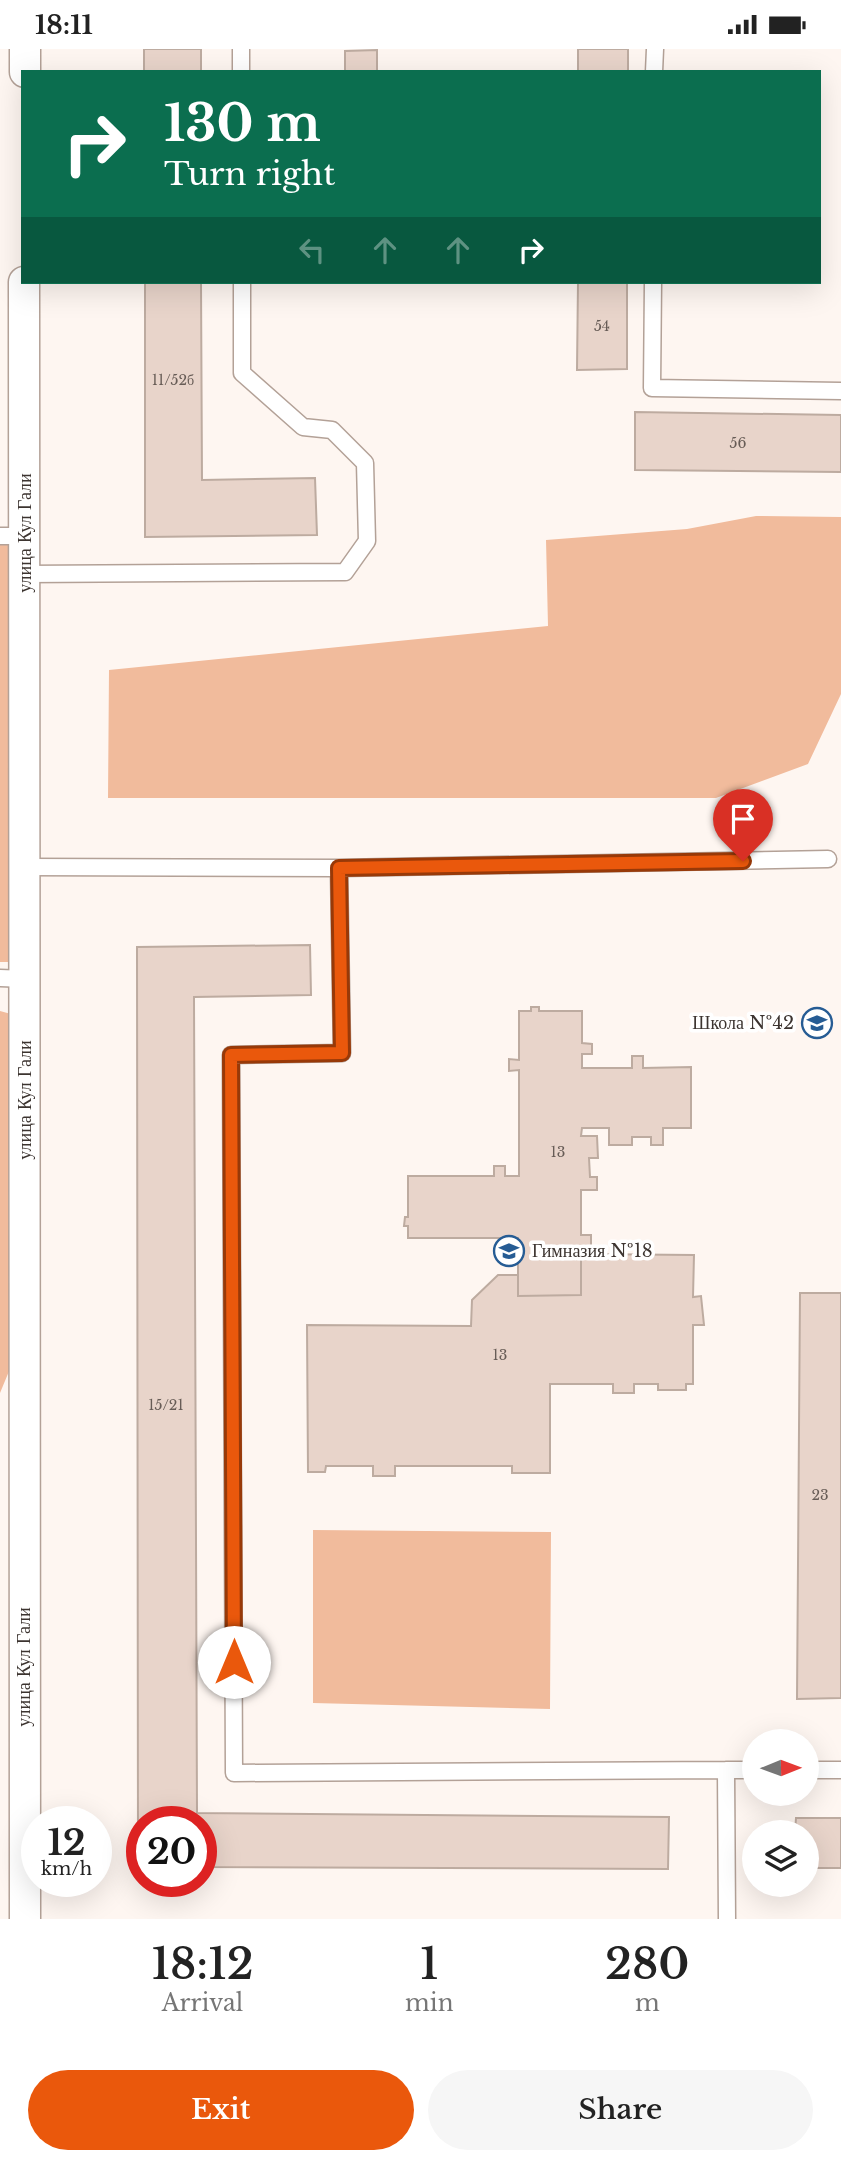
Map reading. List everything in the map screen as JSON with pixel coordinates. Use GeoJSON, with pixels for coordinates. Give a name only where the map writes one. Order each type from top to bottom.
{"type":"FeatureCollection","features":[{"type":"Feature","properties":{"kind":"street"},"geometry":{"type":"LineString","coordinates":[[25,49],[25,70]]}},
{"type":"Feature","properties":{"kind":"street","name":"улица Кул Гали"},"geometry":{"type":"LineString","coordinates":[[24,284],[12,536],[25,574],[25,867],[13,978],[25,1919]]}},
{"type":"Feature","properties":{"kind":"lane"},"geometry":{"type":"LineString","coordinates":[[241,49],[242,70]]}},
{"type":"Feature","properties":{"kind":"lane"},"geometry":{"type":"LineString","coordinates":[[654,49],[654,70]]}},
{"type":"Feature","properties":{"kind":"lane"},"geometry":{"type":"LineString","coordinates":[[25,574],[345,572],[367,541],[365,463],[332,430],[303,427],[242,373],[242,284]]}},
{"type":"Feature","properties":{"kind":"lane"},"geometry":{"type":"LineString","coordinates":[[653,284],[652,388],[841,391]]}},
{"type":"Feature","properties":{"kind":"lane"},"geometry":{"type":"LineString","coordinates":[[25,867],[339,868],[828,859]]}},
{"type":"Feature","properties":{"kind":"lane"},"geometry":{"type":"LineString","coordinates":[[339,868],[342,1053],[231,1055],[234,1773],[742,1770]]}},
{"type":"Feature","properties":{"kind":"lane"},"geometry":{"type":"LineString","coordinates":[[726,1770],[727,1919]]}},
{"type":"Feature","properties":{"kind":"lane"},"geometry":{"type":"LineString","coordinates":[[819,1770],[841,1770]]}},
{"type":"Feature","properties":{"kind":"shaded area"},"geometry":{"type":"Polygon","coordinates":[[[756,516],[841,517],[841,694],[808,764],[716,798],[108,798],[109,670],[548,626],[546,540],[687,529],[756,516]]]}},
{"type":"Feature","properties":{"kind":"shaded area"},"geometry":{"type":"Polygon","coordinates":[[[0,536],[25,536],[20,962],[0,962],[0,536]]]}},
{"type":"Feature","properties":{"kind":"shaded area"},"geometry":{"type":"Polygon","coordinates":[[[0,1011],[11,1014],[8,1201],[12,1364],[0,1393],[0,1011]]]}},
{"type":"Feature","properties":{"kind":"shaded area"},"geometry":{"type":"Polygon","coordinates":[[[313,1530],[551,1532],[550,1709],[313,1703],[313,1530]]]}},
{"type":"Feature","properties":{"kind":"building"},"geometry":{"type":"Polygon","coordinates":[[[144,49],[201,49],[201,70],[144,70],[144,49]]]}},
{"type":"Feature","properties":{"kind":"building"},"geometry":{"type":"Polygon","coordinates":[[[578,49],[628,49],[628,70],[578,70],[578,49]]]}},
{"type":"Feature","properties":{"kind":"building"},"geometry":{"type":"Polygon","coordinates":[[[377,50],[377,70],[345,70],[345,51],[377,50]]]}},
{"type":"Feature","properties":{"kind":"building"},"geometry":{"type":"Polygon","coordinates":[[[145,284],[201,284],[202,480],[315,478],[317,535],[145,537],[145,284]]]}},
{"type":"Feature","properties":{"kind":"building"},"geometry":{"type":"Polygon","coordinates":[[[578,284],[627,284],[627,369],[577,370],[578,284]]]}},
{"type":"Feature","properties":{"kind":"building"},"geometry":{"type":"Polygon","coordinates":[[[635,412],[841,415],[841,472],[635,470],[635,412]]]}},
{"type":"Feature","properties":{"kind":"building"},"geometry":{"type":"Polygon","coordinates":[[[310,945],[311,995],[194,997],[197,1806],[138,1806],[137,947],[310,945]]]}},
{"type":"Feature","properties":{"kind":"building"},"geometry":{"type":"Polygon","coordinates":[[[531,1007],[539,1007],[539,1011],[582,1011],[582,1043],[592,1044],[592,1054],[582,1054],[582,1068],[632,1068],[632,1056],[643,1056],[643,1068],[691,1067],[691,1128],[663,1128],[663,1145],[651,1145],[651,1137],[632,1137],[632,1145],[609,1145],[609,1128],[582,1128],[581,1136],[597,1136],[598,1158],[589,1158],[590,1177],[597,1177],[597,1190],[581,1190],[581,1235],[591,1235],[591,1246],[581,1246],[581,1295],[518,1296],[518,1238],[408,1238],[408,1226],[404,1226],[405,1217],[408,1217],[408,1176],[494,1176],[494,1166],[505,1166],[505,1176],[519,1176],[519,1070],[509,1071],[509,1059],[519,1060],[519,1011],[531,1011],[531,1007]]]}},
{"type":"Feature","properties":{"kind":"building"},"geometry":{"type":"Polygon","coordinates":[[[581,1254],[694,1255],[693,1297],[701,1296],[704,1325],[693,1325],[693,1384],[686,1384],[686,1390],[658,1390],[658,1384],[634,1384],[634,1393],[613,1393],[613,1384],[550,1384],[550,1473],[512,1473],[512,1466],[395,1466],[395,1476],[373,1476],[373,1466],[326,1466],[325,1472],[308,1472],[307,1325],[471,1326],[472,1300],[498,1275],[518,1275],[518,1296],[581,1295],[581,1254]]]}},
{"type":"Feature","properties":{"kind":"building"},"geometry":{"type":"Polygon","coordinates":[[[800,1293],[841,1293],[841,1698],[797,1699],[800,1293]]]}},
{"type":"Feature","properties":{"kind":"building"},"geometry":{"type":"Polygon","coordinates":[[[217,1813],[669,1817],[668,1869],[217,1867],[217,1813]]]}},
{"type":"Feature","properties":{"kind":"building"},"geometry":{"type":"Polygon","coordinates":[[[841,1818],[841,1868],[819,1868],[819,1820],[796,1820],[841,1818]]]}},
{"type":"Feature","properties":{"kind":"place","name":"Школа №42"},"geometry":{"type":"Point","coordinates":[817,1023]}},
{"type":"Feature","properties":{"kind":"place","name":"Гимназия №18"},"geometry":{"type":"Point","coordinates":[509,1251]}},
{"type":"Feature","properties":{"kind":"route"},"geometry":{"type":"LineString","coordinates":[[234,1662],[231,1055],[342,1053],[339,868],[743,861]]}}]}
